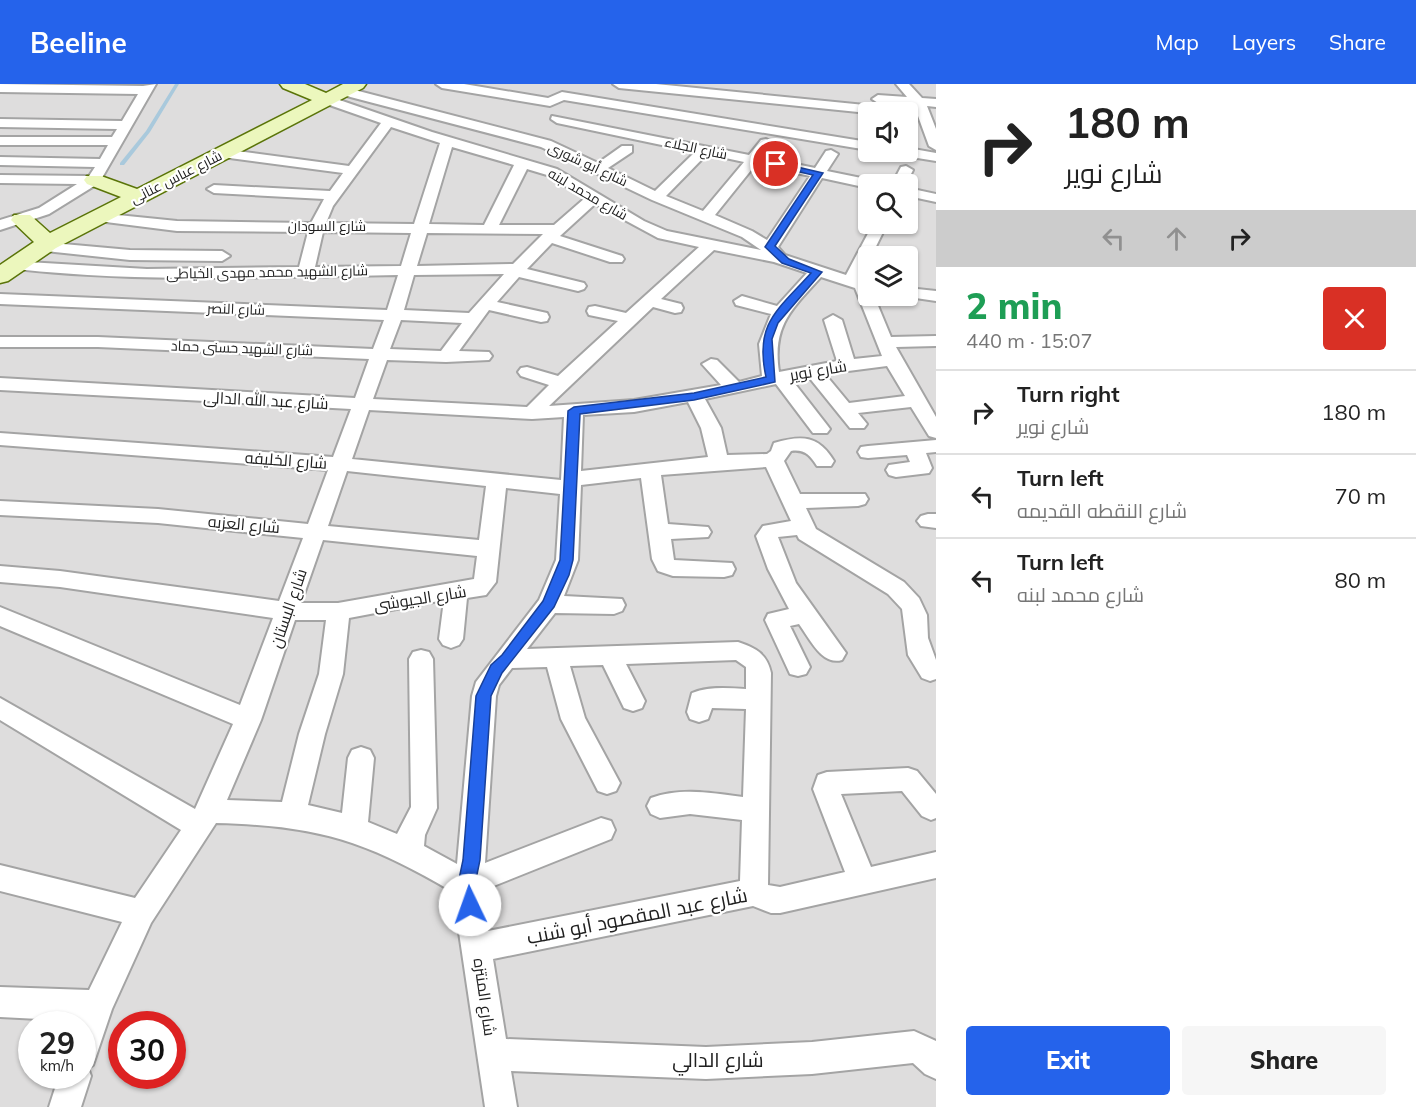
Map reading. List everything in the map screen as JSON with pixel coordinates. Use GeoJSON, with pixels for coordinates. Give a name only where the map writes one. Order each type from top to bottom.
{"type":"FeatureCollection","features":[{"type":"Feature","properties":{"kind":"street"},"geometry":{"type":"LineString","coordinates":[[442,84],[550,102],[562,96],[858,144]]}},
{"type":"Feature","properties":{"kind":"street"},"geometry":{"type":"LineString","coordinates":[[620,84],[922,118]]}},
{"type":"Feature","properties":{"kind":"street"},"geometry":{"type":"LineString","coordinates":[[902,84],[935,143]]}},
{"type":"Feature","properties":{"kind":"street"},"geometry":{"type":"LineString","coordinates":[[295,85],[342,92]]}},
{"type":"Feature","properties":{"kind":"street"},"geometry":{"type":"LineString","coordinates":[[0,88],[148,87]]}},
{"type":"Feature","properties":{"kind":"street"},"geometry":{"type":"LineString","coordinates":[[0,225],[22,220],[63,201],[99,171],[124,125],[131,105],[148,87]]}},
{"type":"Feature","properties":{"kind":"street"},"geometry":{"type":"LineString","coordinates":[[40,88],[25,107],[7,123],[1,142],[114,141]]}},
{"type":"Feature","properties":{"kind":"street","name":"شارع محمد لبنه"},"geometry":{"type":"LineString","coordinates":[[342,92],[388,122],[523,162],[565,178],[656,232],[709,246],[785,261],[858,284]]}},
{"type":"Feature","properties":{"kind":"street","name":"شارع أبو شورى"},"geometry":{"type":"LineString","coordinates":[[342,92],[527,133],[657,197],[770,247],[785,261]]}},
{"type":"Feature","properties":{"kind":"street","name":"شارع عباس عنانى"},"geometry":{"type":"LineString","coordinates":[[8,270],[44,245],[342,92]]}},
{"type":"Feature","properties":{"kind":"street"},"geometry":{"type":"LineString","coordinates":[[698,94],[858,109]]}},
{"type":"Feature","properties":{"kind":"street"},"geometry":{"type":"LineString","coordinates":[[698,94],[858,118]]}},
{"type":"Feature","properties":{"kind":"street"},"geometry":{"type":"LineString","coordinates":[[922,118],[936,103]]}},
{"type":"Feature","properties":{"kind":"street"},"geometry":{"type":"LineString","coordinates":[[0,110],[25,107]]}},
{"type":"Feature","properties":{"kind":"street"},"geometry":{"type":"LineString","coordinates":[[918,117],[922,118]]}},
{"type":"Feature","properties":{"kind":"street","name":"شارع الجلاء"},"geometry":{"type":"LineString","coordinates":[[557,118],[858,181]]}},
{"type":"Feature","properties":{"kind":"street"},"geometry":{"type":"LineString","coordinates":[[7,123],[86,119],[124,125]]}},
{"type":"Feature","properties":{"kind":"street"},"geometry":{"type":"LineString","coordinates":[[306,272],[317,226],[332,195],[388,122]]}},
{"type":"Feature","properties":{"kind":"street"},"geometry":{"type":"LineString","coordinates":[[657,197],[702,149],[712,132]]}},
{"type":"Feature","properties":{"kind":"street","name":"شارع البستان"},"geometry":{"type":"LineString","coordinates":[[96,1012],[141,912],[204,818],[249,720],[394,315],[447,141]]}},
{"type":"Feature","properties":{"kind":"street"},"geometry":{"type":"LineString","coordinates":[[706,217],[766,143]]}},
{"type":"Feature","properties":{"kind":"street"},"geometry":{"type":"LineString","coordinates":[[600,168],[627,149]]}},
{"type":"Feature","properties":{"kind":"street"},"geometry":{"type":"LineString","coordinates":[[222,153],[350,170]]}},
{"type":"Feature","properties":{"kind":"street"},"geometry":{"type":"LineString","coordinates":[[770,247],[831,154]]}},
{"type":"Feature","properties":{"kind":"street"},"geometry":{"type":"LineString","coordinates":[[918,154],[936,156]]}},
{"type":"Feature","properties":{"kind":"street"},"geometry":{"type":"LineString","coordinates":[[0,161],[99,171],[138,196]]}},
{"type":"Feature","properties":{"kind":"street"},"geometry":{"type":"LineString","coordinates":[[490,228],[523,162]]}},
{"type":"Feature","properties":{"kind":"street"},"geometry":{"type":"LineString","coordinates":[[904,174],[906,170]]}},
{"type":"Feature","properties":{"kind":"street"},"geometry":{"type":"LineString","coordinates":[[1,180],[99,171]]}},
{"type":"Feature","properties":{"kind":"street"},"geometry":{"type":"LineString","coordinates":[[214,189],[332,195]]}},
{"type":"Feature","properties":{"kind":"street"},"geometry":{"type":"LineString","coordinates":[[918,194],[936,198]]}},
{"type":"Feature","properties":{"kind":"street"},"geometry":{"type":"LineString","coordinates":[[446,357],[471,318],[553,233],[594,197]]}},
{"type":"Feature","properties":{"kind":"street","name":"شارع السودان"},"geometry":{"type":"LineString","coordinates":[[98,217],[177,226],[490,228],[553,233],[616,259]]}},
{"type":"Feature","properties":{"kind":"street"},"geometry":{"type":"LineString","coordinates":[[22,220],[44,245],[130,255],[222,256]]}},
{"type":"Feature","properties":{"kind":"street"},"geometry":{"type":"LineString","coordinates":[[532,413],[561,383],[709,246]]}},
{"type":"Feature","properties":{"kind":"street","name":"شارع الشهيد محمد مهدى الخياطى"},"geometry":{"type":"LineString","coordinates":[[8,270],[113,273],[517,270],[578,286]]}},
{"type":"Feature","properties":{"kind":"street"},"geometry":{"type":"LineString","coordinates":[[817,272],[773,322],[767,339],[767,358],[776,378],[820,429]]}},
{"type":"Feature","properties":{"kind":"street"},"geometry":{"type":"LineString","coordinates":[[918,294],[936,296]]}},
{"type":"Feature","properties":{"kind":"street","name":"شارع النصر"},"geometry":{"type":"LineString","coordinates":[[0,299],[471,318]]}},
{"type":"Feature","properties":{"kind":"street"},"geometry":{"type":"LineString","coordinates":[[649,301],[675,308]]}},
{"type":"Feature","properties":{"kind":"street"},"geometry":{"type":"LineString","coordinates":[[742,301],[781,312]]}},
{"type":"Feature","properties":{"kind":"street"},"geometry":{"type":"LineString","coordinates":[[485,304],[541,317]]}},
{"type":"Feature","properties":{"kind":"street"},"geometry":{"type":"LineString","coordinates":[[869,306],[892,360],[936,432]]}},
{"type":"Feature","properties":{"kind":"street"},"geometry":{"type":"LineString","coordinates":[[595,310],[629,319]]}},
{"type":"Feature","properties":{"kind":"street"},"geometry":{"type":"LineString","coordinates":[[833,320],[847,365]]}},
{"type":"Feature","properties":{"kind":"street"},"geometry":{"type":"LineString","coordinates":[[885,342],[936,341]]}},
{"type":"Feature","properties":{"kind":"street","name":"شارع الشهيد حسنى حماد"},"geometry":{"type":"LineString","coordinates":[[0,342],[98,342],[446,357],[483,356]]}},
{"type":"Feature","properties":{"kind":"street","name":"شارع نوير"},"geometry":{"type":"LineString","coordinates":[[532,413],[574,411],[694,396],[812,370],[892,360]]}},
{"type":"Feature","properties":{"kind":"street"},"geometry":{"type":"LineString","coordinates":[[711,364],[735,388]]}},
{"type":"Feature","properties":{"kind":"street"},"geometry":{"type":"LineString","coordinates":[[812,370],[857,424]]}},
{"type":"Feature","properties":{"kind":"street"},"geometry":{"type":"LineString","coordinates":[[527,372],[561,383]]}},
{"type":"Feature","properties":{"kind":"street","name":"شارع عبد الله الدالى"},"geometry":{"type":"LineString","coordinates":[[0,384],[532,413]]}},
{"type":"Feature","properties":{"kind":"street"},"geometry":{"type":"LineString","coordinates":[[694,396],[711,428],[719,462]]}},
{"type":"Feature","properties":{"kind":"street"},"geometry":{"type":"LineString","coordinates":[[845,409],[915,401]]}},
{"type":"Feature","properties":{"kind":"street","name":"شارع المنتزه"},"geometry":{"type":"LineString","coordinates":[[501,1107],[466,884],[472,860],[484,696],[488,682],[549,604],[567,560],[574,411]]}},
{"type":"Feature","properties":{"kind":"street","name":"شارع الخليفه"},"geometry":{"type":"LineString","coordinates":[[0,439],[339,464],[497,481],[572,483],[650,470],[719,462],[775,464]]}},
{"type":"Feature","properties":{"kind":"street"},"geometry":{"type":"LineString","coordinates":[[824,461],[816,449],[806,447],[802,443],[781,447],[782,454],[775,464],[802,527],[814,540],[876,574],[896,588],[916,615],[926,622],[920,655],[930,671]]}},
{"type":"Feature","properties":{"kind":"street"},"geometry":{"type":"LineString","coordinates":[[868,452],[936,446]]}},
{"type":"Feature","properties":{"kind":"street"},"geometry":{"type":"LineString","coordinates":[[896,470],[922,468],[914,449]]}},
{"type":"Feature","properties":{"kind":"street"},"geometry":{"type":"LineString","coordinates":[[650,470],[666,565],[673,568],[724,569]]}},
{"type":"Feature","properties":{"kind":"street","name":"شارع الجيوشى"},"geometry":{"type":"LineString","coordinates":[[0,574],[60,579],[287,611],[338,612],[457,589],[478,589],[483,586],[497,481]]}},
{"type":"Feature","properties":{"kind":"street"},"geometry":{"type":"LineString","coordinates":[[792,501],[858,499]]}},
{"type":"Feature","properties":{"kind":"street","name":"شارع العزبه"},"geometry":{"type":"LineString","coordinates":[[0,508],[158,516],[488,549]]}},
{"type":"Feature","properties":{"kind":"street"},"geometry":{"type":"LineString","coordinates":[[802,527],[777,528],[770,531],[767,536],[778,573],[804,615],[834,653]]}},
{"type":"Feature","properties":{"kind":"street"},"geometry":{"type":"LineString","coordinates":[[659,531],[700,532]]}},
{"type":"Feature","properties":{"kind":"street"},"geometry":{"type":"LineString","coordinates":[[451,639],[457,589]]}},
{"type":"Feature","properties":{"kind":"street"},"geometry":{"type":"LineString","coordinates":[[549,604],[614,604]]}},
{"type":"Feature","properties":{"kind":"street"},"geometry":{"type":"LineString","coordinates":[[292,815],[312,734],[331,674],[338,612]]}},
{"type":"Feature","properties":{"kind":"street"},"geometry":{"type":"LineString","coordinates":[[798,667],[776,620],[804,615]]}},
{"type":"Feature","properties":{"kind":"street"},"geometry":{"type":"LineString","coordinates":[[0,616],[249,720]]}},
{"type":"Feature","properties":{"kind":"street"},"geometry":{"type":"LineString","coordinates":[[507,658],[610,657],[738,651],[750,655],[758,663],[754,892]]}},
{"type":"Feature","properties":{"kind":"street"},"geometry":{"type":"LineString","coordinates":[[610,657],[633,701]]}},
{"type":"Feature","properties":{"kind":"street"},"geometry":{"type":"LineString","coordinates":[[556,658],[573,719],[607,783]]}},
{"type":"Feature","properties":{"kind":"street"},"geometry":{"type":"LineString","coordinates":[[410,851],[411,834],[424,808],[421,659]]}},
{"type":"Feature","properties":{"kind":"street"},"geometry":{"type":"LineString","coordinates":[[699,712],[701,700],[706,698],[758,699]]}},
{"type":"Feature","properties":{"kind":"street"},"geometry":{"type":"LineString","coordinates":[[0,708],[204,818],[292,815],[354,829],[410,851],[466,884],[601,830]]}},
{"type":"Feature","properties":{"kind":"street"},"geometry":{"type":"LineString","coordinates":[[354,829],[361,758]]}},
{"type":"Feature","properties":{"kind":"street"},"geometry":{"type":"LineString","coordinates":[[862,880],[826,789],[827,783],[908,779],[934,808]]}},
{"type":"Feature","properties":{"kind":"street"},"geometry":{"type":"LineString","coordinates":[[660,806],[690,802],[755,810]]}},
{"type":"Feature","properties":{"kind":"street","name":"شارع عبد المقصود أبو شنب"},"geometry":{"type":"LineString","coordinates":[[477,948],[754,892],[771,900],[780,900],[936,865]]}},
{"type":"Feature","properties":{"kind":"street"},"geometry":{"type":"LineString","coordinates":[[0,878],[141,912]]}},
{"type":"Feature","properties":{"kind":"street"},"geometry":{"type":"LineString","coordinates":[[0,1002],[98,1006]]}},
{"type":"Feature","properties":{"kind":"street","name":"شارع الدالي"},"geometry":{"type":"LineString","coordinates":[[493,1053],[706,1063],[812,1058],[914,1047],[929,1054],[936,1063]]}},
{"type":"Feature","properties":{"kind":"street"},"geometry":{"type":"LineString","coordinates":[[65,1107],[71,1089]]}},
{"type":"Feature","properties":{"kind":"shaded area"},"geometry":{"type":"Polygon","coordinates":[[[0,84],[936,84],[936,1107],[0,1107],[0,84]]]}},
{"type":"Feature","properties":{"kind":"waterway"},"geometry":{"type":"LineString","coordinates":[[122,164],[148,132],[177,84]]}},
{"type":"Feature","properties":{"kind":"route"},"geometry":{"type":"LineString","coordinates":[[470,905],[466,884],[472,860],[484,696],[488,682],[496,669],[549,604],[567,560],[574,411],[634,406],[735,388],[771,379],[767,358],[767,339],[773,322],[817,272],[785,261],[770,247],[819,173],[776,164]]}}]}
